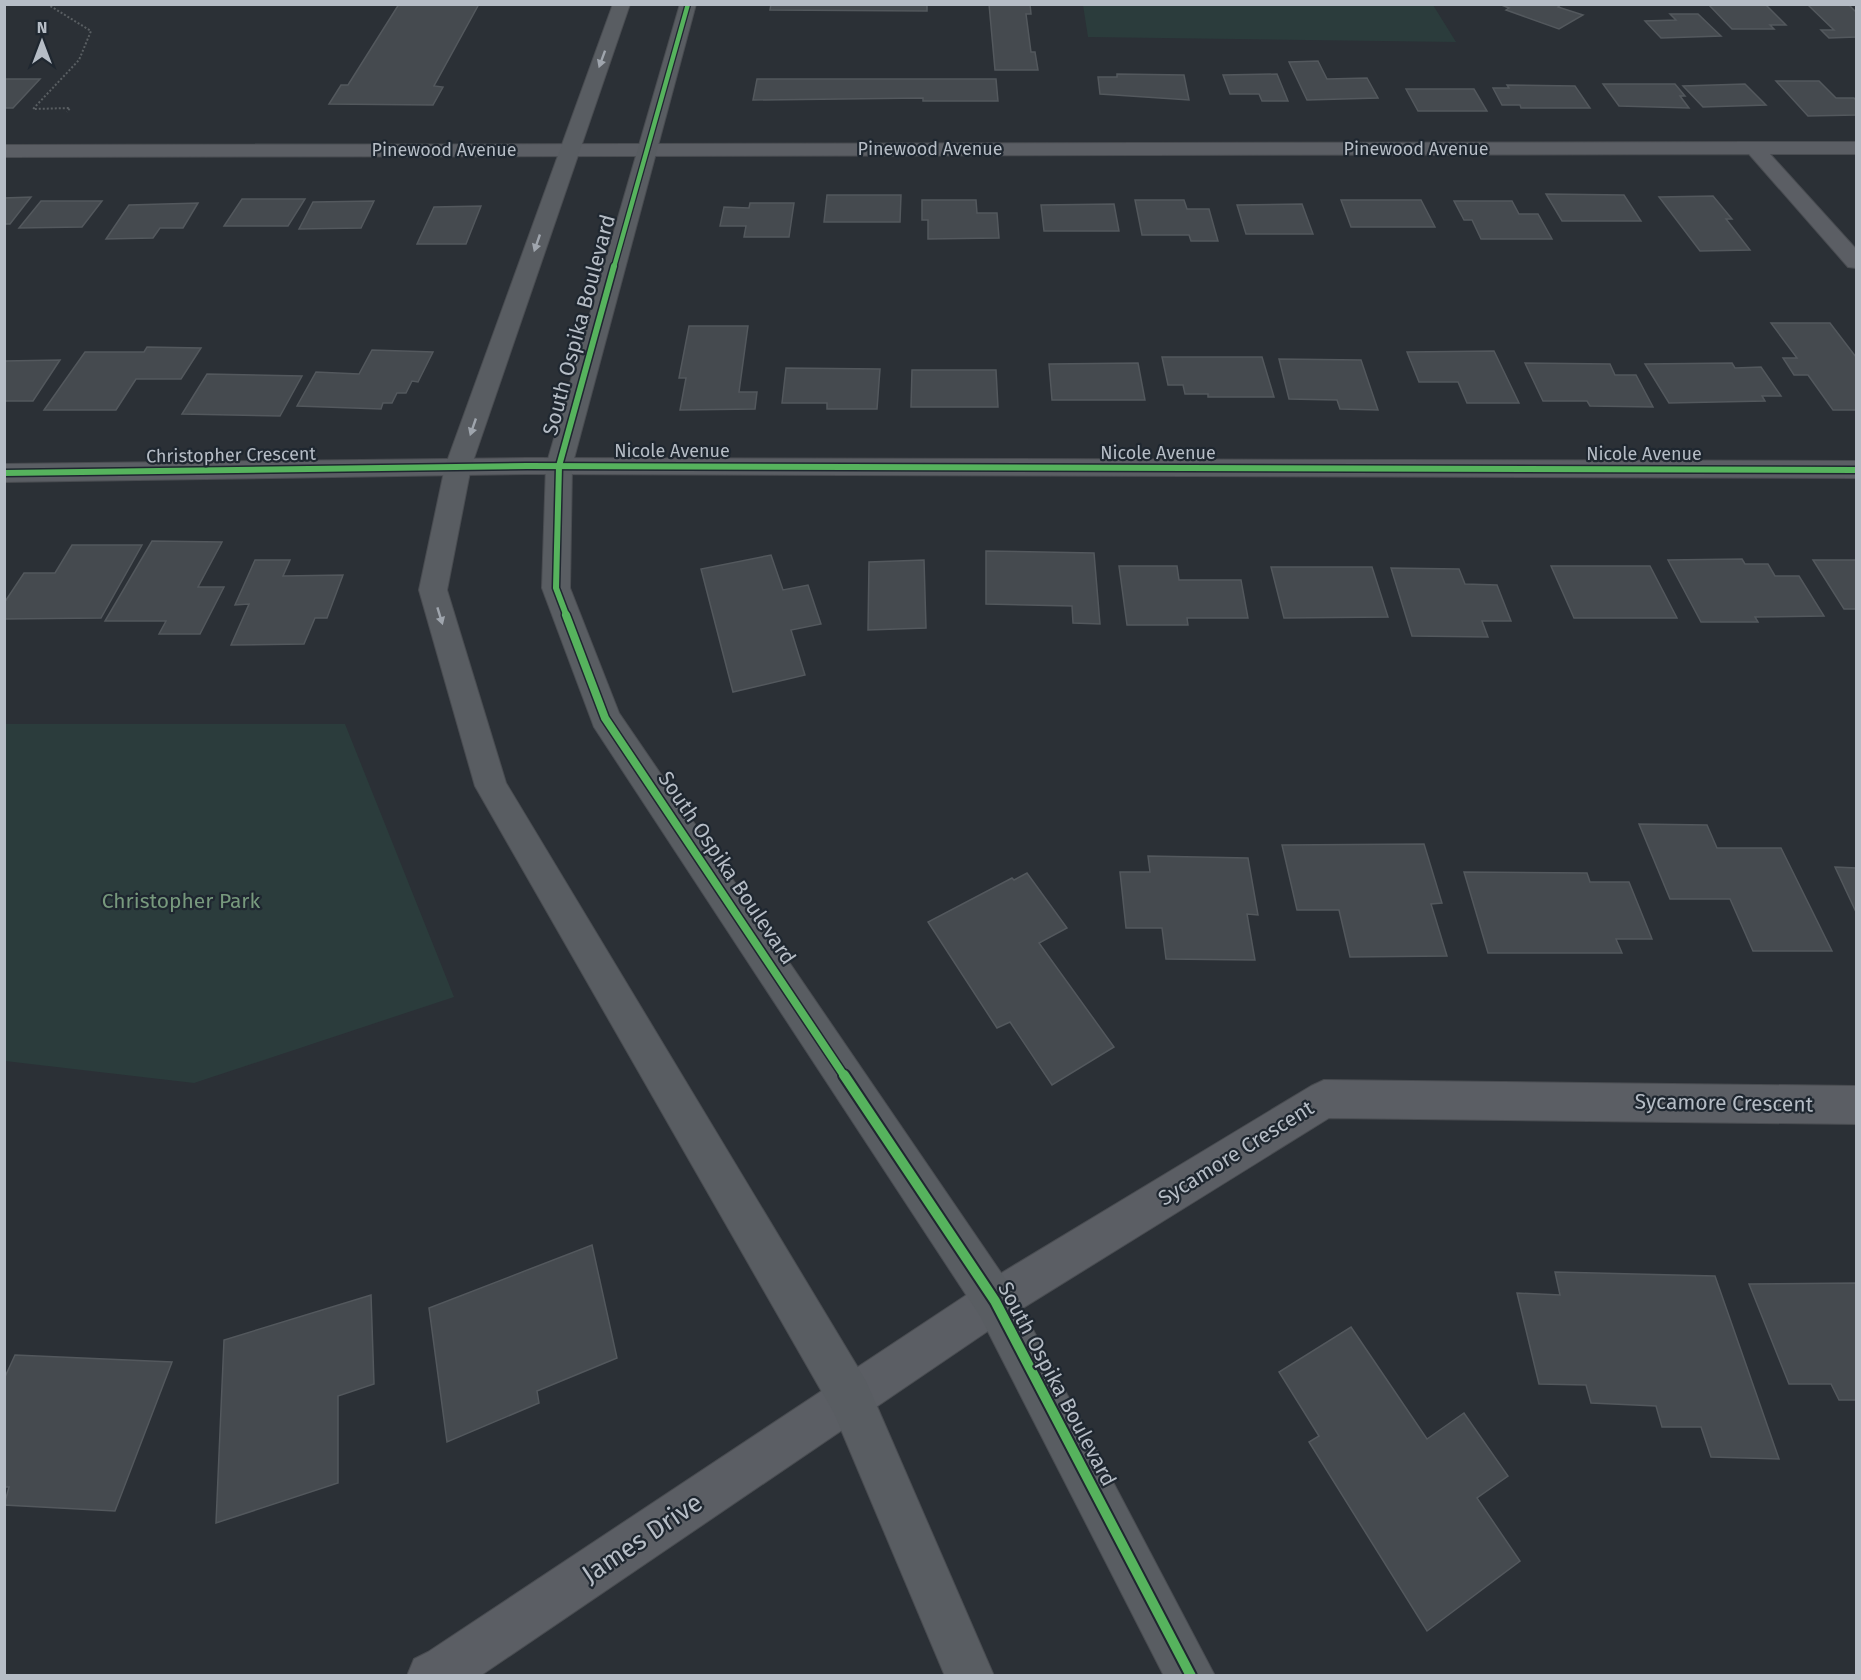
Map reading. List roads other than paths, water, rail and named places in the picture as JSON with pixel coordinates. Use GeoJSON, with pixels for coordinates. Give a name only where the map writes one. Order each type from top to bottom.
{"type":"FeatureCollection","features":[{"type":"Feature","properties":{"kind":"main road"},"geometry":{"type":"LineString","coordinates":[[622,4],[459,468],[433,591],[491,786],[850,1397],[970,1676]]}},
{"type":"Feature","properties":{"kind":"main road","name":"South Ospika Boulevard"},"geometry":{"type":"LineString","coordinates":[[688,4],[559,466],[556,588],[605,718],[994,1302],[1191,1676]]}},
{"type":"Feature","properties":{"kind":"street"},"geometry":{"type":"LineString","coordinates":[[1754,148],[1857,262]]}},
{"type":"Feature","properties":{"kind":"street","name":"Pinewood Avenue"},"geometry":{"type":"LineString","coordinates":[[4,151],[1857,148]]}},
{"type":"Feature","properties":{"kind":"street","name":"Nicole Avenue"},"geometry":{"type":"LineString","coordinates":[[459,468],[559,466],[1857,470]]}},
{"type":"Feature","properties":{"kind":"street","name":"Christopher Crescent"},"geometry":{"type":"LineString","coordinates":[[4,473],[459,468]]}},
{"type":"Feature","properties":{"kind":"street","name":"Sycamore Crescent"},"geometry":{"type":"LineString","coordinates":[[850,1397],[994,1302],[1324,1099],[1857,1105]]}},
{"type":"Feature","properties":{"kind":"street","name":"James Drive"},"geometry":{"type":"LineString","coordinates":[[432,1676],[850,1397]]}},
{"type":"Feature","properties":{"kind":"park label","name":"Christopher Park"},"geometry":{"type":"Point","coordinates":[181,901]}}]}
